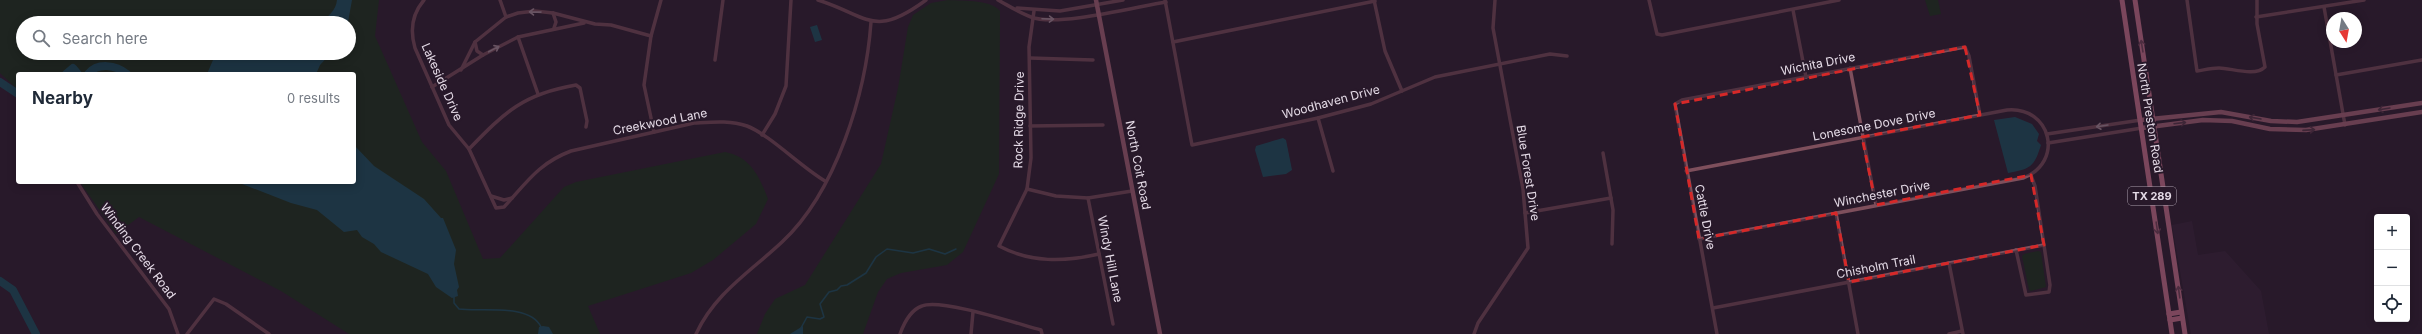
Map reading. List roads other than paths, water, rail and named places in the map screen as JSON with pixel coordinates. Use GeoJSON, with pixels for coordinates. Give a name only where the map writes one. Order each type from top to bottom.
{"type":"FeatureCollection","features":[{"type":"Feature","properties":{"kind":"main road","name":"North Preston Road"},"geometry":{"type":"LineString","coordinates":[[2122,0],[2172,334]]}},
{"type":"Feature","properties":{"kind":"main road","name":"North Preston Road"},"geometry":{"type":"LineString","coordinates":[[2135,0],[2185,334]]}},
{"type":"Feature","properties":{"kind":"main road"},"geometry":{"type":"LineString","coordinates":[[2169,314],[2182,312]]}},
{"type":"Feature","properties":{"kind":"main road"},"geometry":{"type":"LineString","coordinates":[[2170,320],[2182,318]]}},
{"type":"Feature","properties":{"kind":"street","name":"Lakeside Drive"},"geometry":{"type":"LineString","coordinates":[[424,0],[415,16],[412,37],[449,125],[469,149],[496,208],[504,207]]}},
{"type":"Feature","properties":{"kind":"street"},"geometry":{"type":"LineString","coordinates":[[500,0],[506,17]]}},
{"type":"Feature","properties":{"kind":"street"},"geometry":{"type":"LineString","coordinates":[[654,132],[644,85],[651,36],[661,0]]}},
{"type":"Feature","properties":{"kind":"street"},"geometry":{"type":"LineString","coordinates":[[715,60],[723,0]]}},
{"type":"Feature","properties":{"kind":"street"},"geometry":{"type":"LineString","coordinates":[[762,135],[775,114],[786,86],[791,0]]}},
{"type":"Feature","properties":{"kind":"street"},"geometry":{"type":"LineString","coordinates":[[818,0],[871,22],[887,21],[901,16],[926,0]]}},
{"type":"Feature","properties":{"kind":"street"},"geometry":{"type":"LineString","coordinates":[[998,0],[1032,17],[1065,19],[1166,1],[1173,42],[1374,1],[1385,51],[1402,91]]}},
{"type":"Feature","properties":{"kind":"street"},"geometry":{"type":"LineString","coordinates":[[1012,7],[1034,11],[1060,11],[1096,2],[1122,0]]}},
{"type":"Feature","properties":{"kind":"street","name":"Blue Forest Drive"},"geometry":{"type":"LineString","coordinates":[[1474,334],[1478,323],[1528,248],[1523,189],[1493,28],[1495,0]]}},
{"type":"Feature","properties":{"kind":"street"},"geometry":{"type":"LineString","coordinates":[[1649,0],[1658,34],[1793,10],[1838,0]]}},
{"type":"Feature","properties":{"kind":"street"},"geometry":{"type":"LineString","coordinates":[[2188,0],[2197,71],[2216,68],[2247,71],[2263,69],[2265,65],[2256,17],[2257,0]]}},
{"type":"Feature","properties":{"kind":"street"},"geometry":{"type":"LineString","coordinates":[[2256,17],[2364,0]]}},
{"type":"Feature","properties":{"kind":"street","name":"North Coit Road"},"geometry":{"type":"LineString","coordinates":[[1096,2],[1160,334]]}},
{"type":"Feature","properties":{"kind":"street"},"geometry":{"type":"LineString","coordinates":[[2324,7],[2345,125]]}},
{"type":"Feature","properties":{"kind":"street"},"geometry":{"type":"LineString","coordinates":[[1793,10],[1806,77]]}},
{"type":"Feature","properties":{"kind":"street"},"geometry":{"type":"LineString","coordinates":[[461,70],[475,42],[506,17],[535,11],[587,22],[611,25],[651,36]]}},
{"type":"Feature","properties":{"kind":"street","name":"Rock Ridge Drive"},"geometry":{"type":"LineString","coordinates":[[1034,11],[1032,17],[1030,58],[1031,158],[1027,189],[999,246],[1016,255],[1056,260],[1099,254]]}},
{"type":"Feature","properties":{"kind":"street"},"geometry":{"type":"LineString","coordinates":[[553,14],[556,22],[554,28]]}},
{"type":"Feature","properties":{"kind":"street"},"geometry":{"type":"LineString","coordinates":[[432,87],[483,55],[518,37],[587,22]]}},
{"type":"Feature","properties":{"kind":"street"},"geometry":{"type":"LineString","coordinates":[[696,334],[722,293],[783,241],[811,208],[825,181],[852,120],[868,56],[871,22]]}},
{"type":"Feature","properties":{"kind":"street"},"geometry":{"type":"LineString","coordinates":[[518,37],[538,94]]}},
{"type":"Feature","properties":{"kind":"street"},"geometry":{"type":"LineString","coordinates":[[475,42],[477,51],[483,55]]}},
{"type":"Feature","properties":{"kind":"street","name":"Woodhaven Drive"},"geometry":{"type":"LineString","coordinates":[[1173,42],[1192,145],[1318,118],[1371,104],[1435,77],[1550,54],[1567,56]]}},
{"type":"Feature","properties":{"kind":"street","name":"Wichita Drive"},"geometry":{"type":"LineString","coordinates":[[1675,104],[1682,100],[1965,47],[1969,56],[1980,115]]}},
{"type":"Feature","properties":{"kind":"street"},"geometry":{"type":"LineString","coordinates":[[1030,58],[1093,60]]}},
{"type":"Feature","properties":{"kind":"street"},"geometry":{"type":"LineString","coordinates":[[2336,75],[2422,60]]}},
{"type":"Feature","properties":{"kind":"street"},"geometry":{"type":"LineString","coordinates":[[1850,68],[1876,205]]}},
{"type":"Feature","properties":{"kind":"street"},"geometry":{"type":"LineString","coordinates":[[469,149],[500,117],[518,104],[538,94],[576,85],[580,88],[587,121],[586,127]]}},
{"type":"Feature","properties":{"kind":"street"},"geometry":{"type":"LineString","coordinates":[[2047,134],[2141,120],[2221,112],[2271,121],[2297,122],[2422,103]]}},
{"type":"Feature","properties":{"kind":"street","name":"Cattle Drive"},"geometry":{"type":"LineString","coordinates":[[1675,104],[1686,171],[1717,334]]}},
{"type":"Feature","properties":{"kind":"street","name":"Lonesome Dove Drive"},"geometry":{"type":"LineString","coordinates":[[1686,171],[2007,110],[2025,111],[2037,118],[2047,134],[2048,143]]}},
{"type":"Feature","properties":{"kind":"street"},"geometry":{"type":"LineString","coordinates":[[2016,250],[2026,295],[2044,294],[2049,292],[2050,285],[2035,186],[2031,175],[2043,163],[2048,143],[2203,120],[2232,122],[2289,131],[2345,125],[2422,112]]}},
{"type":"Feature","properties":{"kind":"street"},"geometry":{"type":"LineString","coordinates":[[1318,118],[1333,171]]}},
{"type":"Feature","properties":{"kind":"street","name":"Creekwood Lane"},"geometry":{"type":"LineString","coordinates":[[504,207],[538,168],[553,157],[571,151],[654,132],[712,122],[730,122],[747,126],[762,135],[807,170],[825,181]]}},
{"type":"Feature","properties":{"kind":"street"},"geometry":{"type":"LineString","coordinates":[[1030,126],[1103,125]]}},
{"type":"Feature","properties":{"kind":"street"},"geometry":{"type":"LineString","coordinates":[[2066,132],[2068,140]]}},
{"type":"Feature","properties":{"kind":"street"},"geometry":{"type":"LineString","coordinates":[[1603,153],[1613,210],[1612,244]]}},
{"type":"Feature","properties":{"kind":"street","name":"Winchester Drive"},"geometry":{"type":"LineString","coordinates":[[1699,239],[2031,175]]}},
{"type":"Feature","properties":{"kind":"street","name":"Winding Creek Road"},"geometry":{"type":"LineString","coordinates":[[78,184],[97,214],[168,309],[178,334]]}},
{"type":"Feature","properties":{"kind":"street"},"geometry":{"type":"LineString","coordinates":[[1027,189],[1056,196],[1088,198],[1132,191]]}},
{"type":"Feature","properties":{"kind":"street"},"geometry":{"type":"LineString","coordinates":[[491,196],[504,200],[512,198]]}},
{"type":"Feature","properties":{"kind":"street","name":"Windy Hill Lane"},"geometry":{"type":"LineString","coordinates":[[1088,198],[1113,324]]}},
{"type":"Feature","properties":{"kind":"street"},"geometry":{"type":"LineString","coordinates":[[1525,213],[1611,198]]}},
{"type":"Feature","properties":{"kind":"street"},"geometry":{"type":"LineString","coordinates":[[1836,213],[1858,334]]}},
{"type":"Feature","properties":{"kind":"street","name":"Chisholm Trail"},"geometry":{"type":"LineString","coordinates":[[1712,308],[2044,245]]}},
{"type":"Feature","properties":{"kind":"street"},"geometry":{"type":"LineString","coordinates":[[1949,263],[1962,333],[1949,334]]}},
{"type":"Feature","properties":{"kind":"street"},"geometry":{"type":"LineString","coordinates":[[187,334],[214,299],[226,304],[269,334]]}},
{"type":"Feature","properties":{"kind":"street"},"geometry":{"type":"LineString","coordinates":[[900,334],[909,314],[922,305],[944,305],[1042,332]]}},
{"type":"Feature","properties":{"kind":"street"},"geometry":{"type":"LineString","coordinates":[[971,334],[973,312]]}},
{"type":"Feature","properties":{"kind":"street"},"geometry":{"type":"LineString","coordinates":[[693,334],[699,329]]}},
{"type":"Feature","properties":{"kind":"water"},"geometry":{"type":"Polygon","coordinates":[[[337,0],[352,0],[349,16],[328,16],[335,8],[337,0]]]}},
{"type":"Feature","properties":{"kind":"water"},"geometry":{"type":"Polygon","coordinates":[[[817,25],[822,40],[815,42],[810,27],[817,25]]]}},
{"type":"Feature","properties":{"kind":"water"},"geometry":{"type":"Polygon","coordinates":[[[213,60],[325,60],[317,72],[208,72],[213,60]]]}},
{"type":"Feature","properties":{"kind":"water"},"geometry":{"type":"Polygon","coordinates":[[[2015,117],[2032,124],[2039,134],[2037,141],[2041,145],[2034,162],[2030,166],[2022,170],[2008,173],[1994,120],[2015,117]]]}},
{"type":"Feature","properties":{"kind":"water"},"geometry":{"type":"Polygon","coordinates":[[[1283,138],[1286,140],[1292,170],[1286,174],[1263,177],[1255,150],[1256,146],[1283,138]]]}},
{"type":"Feature","properties":{"kind":"water"},"geometry":{"type":"Polygon","coordinates":[[[356,147],[374,166],[424,199],[441,218],[443,218],[456,250],[454,264],[459,287],[457,290],[458,296],[452,298],[436,287],[428,274],[381,252],[374,244],[362,237],[357,230],[344,232],[317,210],[291,203],[242,184],[356,184],[356,147]]]}},
{"type":"Feature","properties":{"kind":"water"},"geometry":{"type":"Polygon","coordinates":[[[803,326],[803,334],[790,334],[803,326]]]}},
{"type":"Feature","properties":{"kind":"water"},"geometry":{"type":"Polygon","coordinates":[[[539,327],[549,327],[553,334],[538,334],[539,327]]]}},
{"type":"Feature","properties":{"kind":"waterway"},"geometry":{"type":"LineString","coordinates":[[90,72],[102,66],[112,67],[124,72]]}},
{"type":"Feature","properties":{"kind":"waterway"},"geometry":{"type":"LineString","coordinates":[[68,72],[73,68],[76,72]]}},
{"type":"Feature","properties":{"kind":"waterway"},"geometry":{"type":"LineString","coordinates":[[0,82],[16,93]]}},
{"type":"Feature","properties":{"kind":"waterway"},"geometry":{"type":"LineString","coordinates":[[801,328],[807,317],[820,319],[824,317],[820,304],[829,292],[837,290],[841,286],[847,285],[866,273],[876,257],[887,249],[913,253],[929,249],[945,254],[956,249]]}},
{"type":"Feature","properties":{"kind":"waterway"},"geometry":{"type":"LineString","coordinates":[[0,281],[13,290],[36,334]]}},
{"type":"Feature","properties":{"kind":"waterway"},"geometry":{"type":"LineString","coordinates":[[454,297],[454,303],[459,309],[504,310],[527,314],[535,319],[541,327]]}}]}
